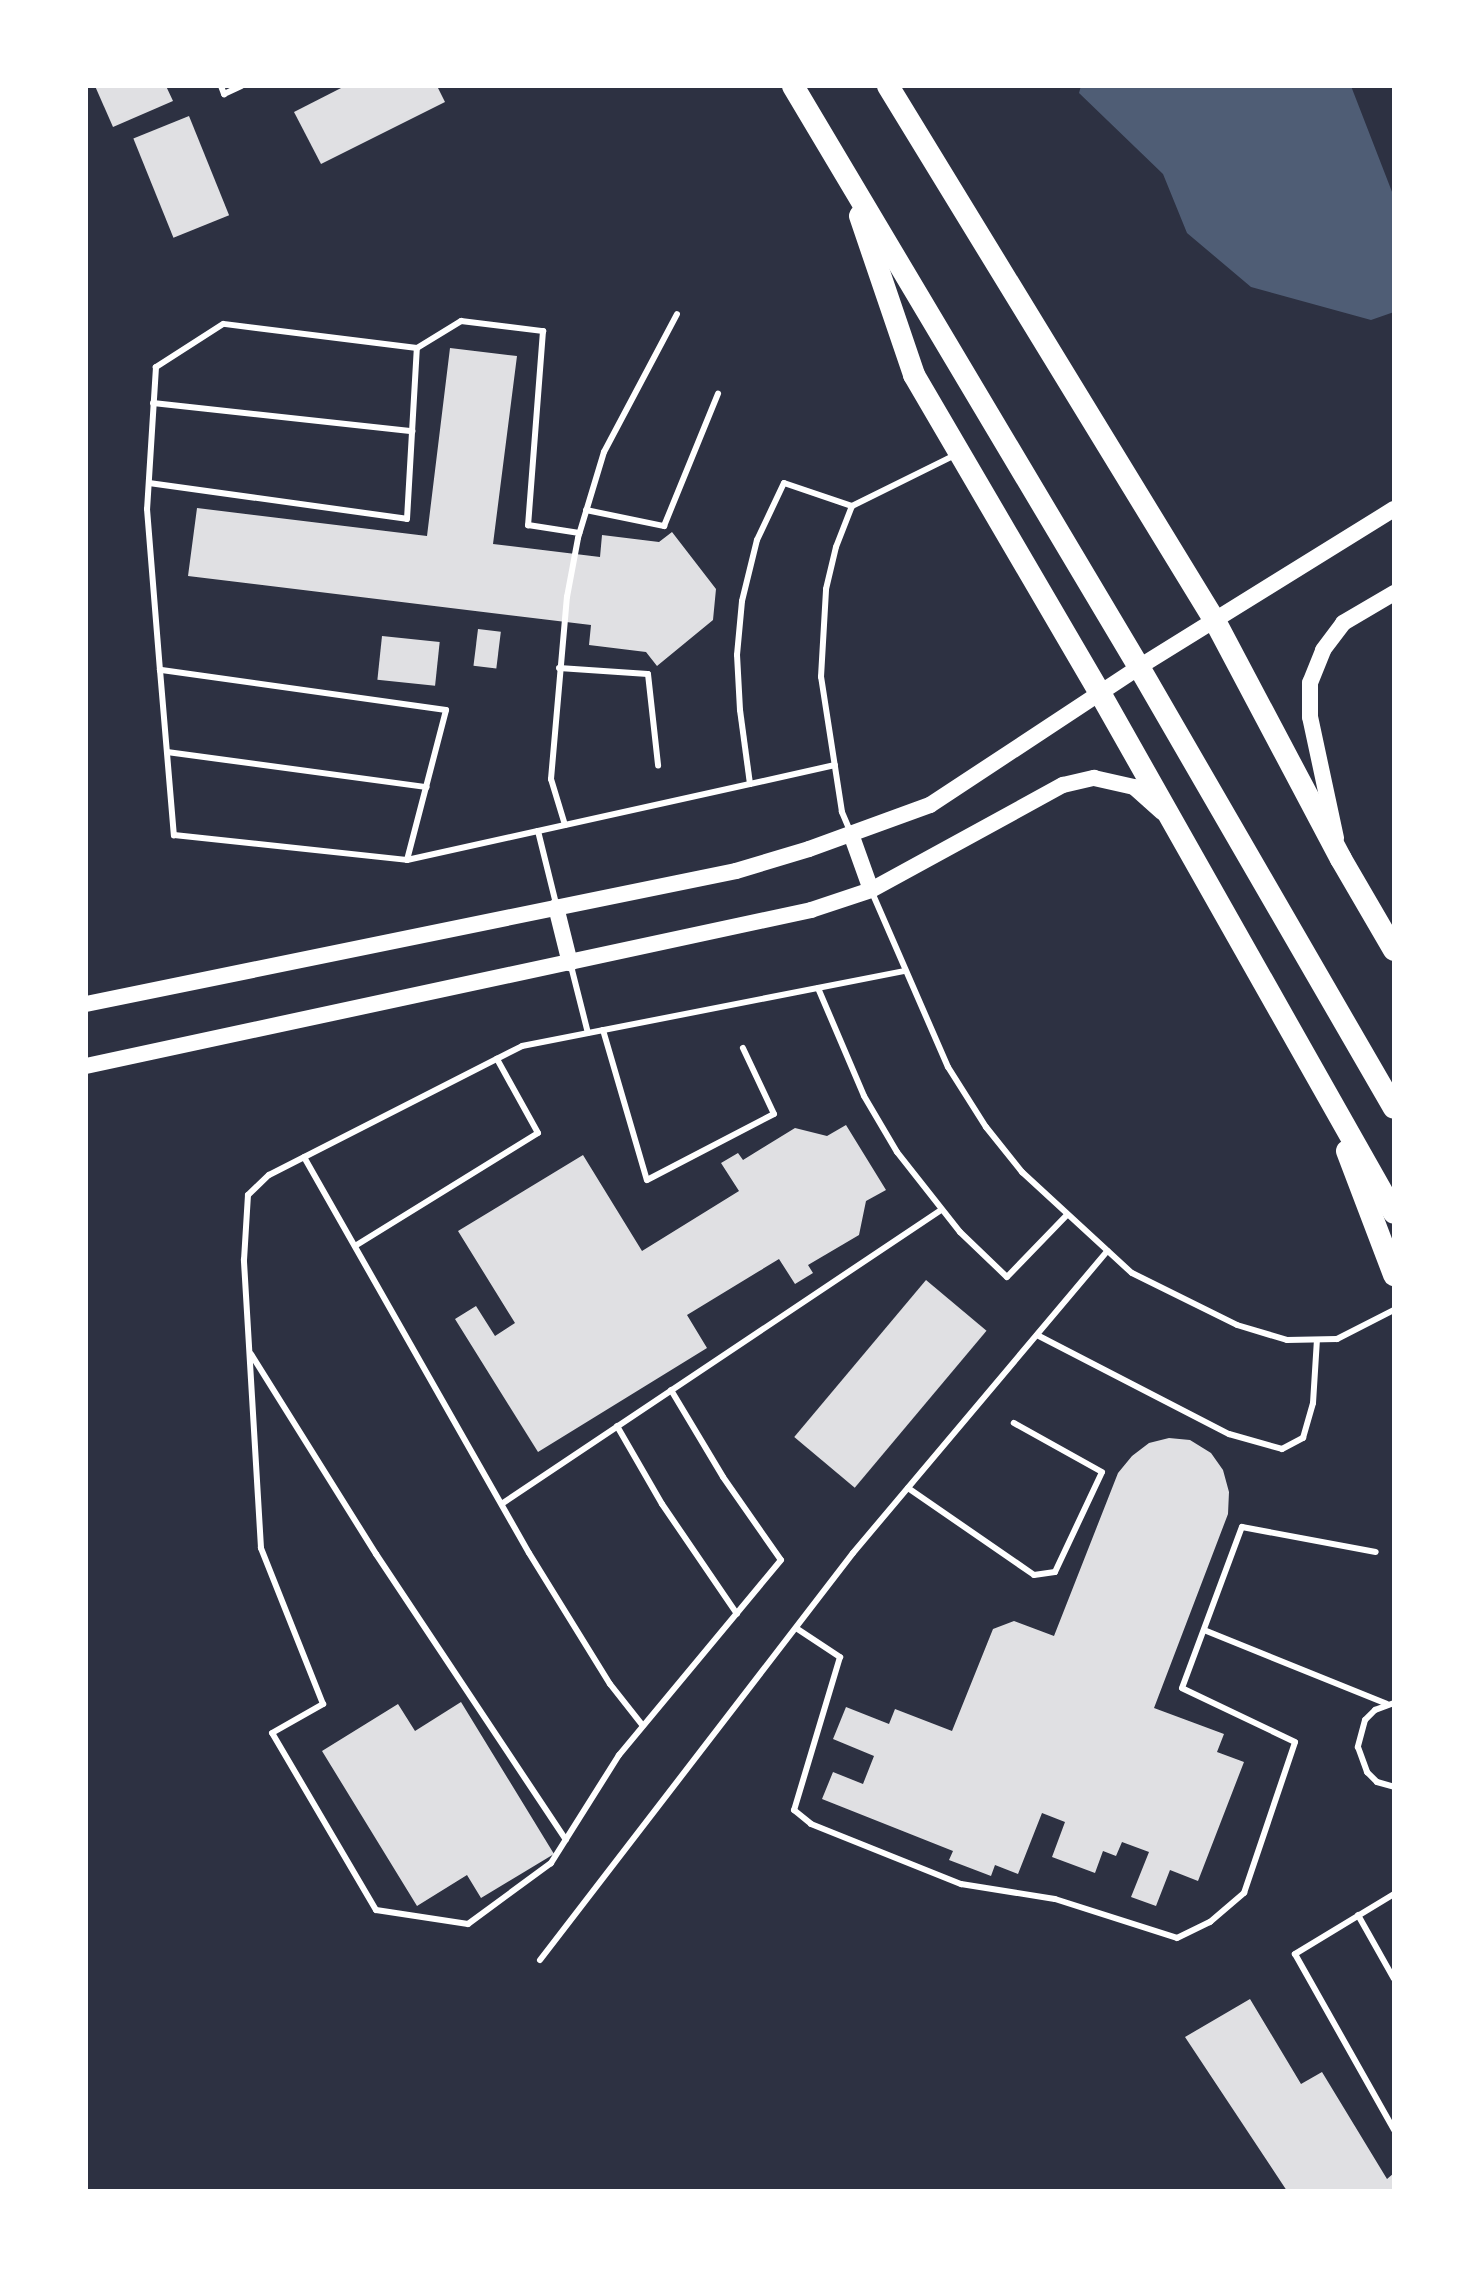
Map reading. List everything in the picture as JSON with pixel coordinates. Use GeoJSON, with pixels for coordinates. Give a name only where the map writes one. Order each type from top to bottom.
{"type":"FeatureCollection","features":[{"type":"Feature","properties":{"kind":"highway"},"geometry":{"type":"LineString","coordinates":[[793,86],[1139,667],[1394,1108]]}},
{"type":"Feature","properties":{"kind":"highway"},"geometry":{"type":"LineString","coordinates":[[888,86],[1215,621],[1341,859],[1394,950]]}},
{"type":"Feature","properties":{"kind":"highway"},"geometry":{"type":"LineString","coordinates":[[845,173],[914,375],[1100,693],[1394,1213]]}},
{"type":"Feature","properties":{"kind":"highway"},"geometry":{"type":"LineString","coordinates":[[1327,1094],[1394,1275]]}},
{"type":"Feature","properties":{"kind":"main road"},"geometry":{"type":"LineString","coordinates":[[86,1004],[736,871],[930,805],[1139,667],[1394,509]]}},
{"type":"Feature","properties":{"kind":"main road"},"geometry":{"type":"LineString","coordinates":[[1341,859],[1313,731],[1310,683],[1323,650],[1343,623],[1394,593]]}},
{"type":"Feature","properties":{"kind":"main road"},"geometry":{"type":"LineString","coordinates":[[86,1066],[811,910],[871,890],[1063,785],[1094,778],[1134,787],[1173,821]]}},
{"type":"Feature","properties":{"kind":"main road"},"geometry":{"type":"LineString","coordinates":[[851,834],[871,890]]}},
{"type":"Feature","properties":{"kind":"main road"},"geometry":{"type":"LineString","coordinates":[[556,907],[570,963]]}},
{"type":"Feature","properties":{"kind":"lane"},"geometry":{"type":"LineString","coordinates":[[221,86],[224,94],[241,86]]}},
{"type":"Feature","properties":{"kind":"lane"},"geometry":{"type":"LineString","coordinates":[[565,825],[551,779],[567,597],[579,533],[604,452],[677,314]]}},
{"type":"Feature","properties":{"kind":"lane"},"geometry":{"type":"LineString","coordinates":[[579,533],[528,525],[543,331],[461,321],[417,348],[223,324],[156,367],[147,509],[174,835],[407,860],[835,765]]}},
{"type":"Feature","properties":{"kind":"lane"},"geometry":{"type":"LineString","coordinates":[[149,483],[407,519],[417,348]]}},
{"type":"Feature","properties":{"kind":"lane"},"geometry":{"type":"LineString","coordinates":[[586,510],[664,526],[718,394]]}},
{"type":"Feature","properties":{"kind":"lane"},"geometry":{"type":"LineString","coordinates":[[153,403],[412,431]]}},
{"type":"Feature","properties":{"kind":"lane"},"geometry":{"type":"LineString","coordinates":[[851,834],[842,812],[821,677],[826,589],[836,547],[852,506],[960,452]]}},
{"type":"Feature","properties":{"kind":"lane"},"geometry":{"type":"LineString","coordinates":[[750,784],[740,710],[737,655],[742,601],[757,540],[784,483],[852,506]]}},
{"type":"Feature","properties":{"kind":"lane"},"geometry":{"type":"LineString","coordinates":[[559,668],[648,674],[658,765]]}},
{"type":"Feature","properties":{"kind":"lane"},"geometry":{"type":"LineString","coordinates":[[160,670],[446,710],[407,860]]}},
{"type":"Feature","properties":{"kind":"lane"},"geometry":{"type":"LineString","coordinates":[[167,752],[427,787]]}},
{"type":"Feature","properties":{"kind":"lane"},"geometry":{"type":"LineString","coordinates":[[538,831],[556,907]]}},
{"type":"Feature","properties":{"kind":"lane"},"geometry":{"type":"LineString","coordinates":[[871,890],[948,1067],[986,1127],[1022,1172],[1066,1216],[1132,1273],[1237,1325],[1287,1340],[1337,1339],[1394,1310]]}},
{"type":"Feature","properties":{"kind":"lane"},"geometry":{"type":"LineString","coordinates":[[570,963],[588,1033]]}},
{"type":"Feature","properties":{"kind":"lane"},"geometry":{"type":"LineString","coordinates":[[671,1390],[723,1477],[781,1560],[619,1755],[551,1863],[468,1924],[376,1910],[272,1733],[323,1704],[261,1548],[244,1205],[257,1183],[522,1046],[904,971]]}},
{"type":"Feature","properties":{"kind":"lane"},"geometry":{"type":"LineString","coordinates":[[818,988],[864,1096],[897,1152],[941,1210],[1007,1277],[1066,1216]]}},
{"type":"Feature","properties":{"kind":"lane"},"geometry":{"type":"LineString","coordinates":[[603,1030],[647,1180],[774,1114],[743,1048]]}},
{"type":"Feature","properties":{"kind":"lane"},"geometry":{"type":"LineString","coordinates":[[355,1246],[538,1133],[497,1059]]}},
{"type":"Feature","properties":{"kind":"lane"},"geometry":{"type":"LineString","coordinates":[[304,1157],[567,1617],[643,1726]]}},
{"type":"Feature","properties":{"kind":"lane"},"geometry":{"type":"LineString","coordinates":[[503,1503],[941,1210]]}},
{"type":"Feature","properties":{"kind":"lane"},"geometry":{"type":"LineString","coordinates":[[540,1960],[796,1628],[908,1488],[1107,1251]]}},
{"type":"Feature","properties":{"kind":"lane"},"geometry":{"type":"LineString","coordinates":[[1037,1335],[1229,1434],[1282,1449],[1303,1438],[1313,1403],[1317,1340]]}},
{"type":"Feature","properties":{"kind":"lane"},"geometry":{"type":"LineString","coordinates":[[250,1351],[376,1554],[566,1840]]}},
{"type":"Feature","properties":{"kind":"lane"},"geometry":{"type":"LineString","coordinates":[[908,1488],[1034,1575],[1055,1572],[1102,1472],[1014,1423]]}},
{"type":"Feature","properties":{"kind":"lane"},"geometry":{"type":"LineString","coordinates":[[617,1426],[662,1504],[737,1614]]}},
{"type":"Feature","properties":{"kind":"lane"},"geometry":{"type":"LineString","coordinates":[[796,1628],[840,1657],[794,1810],[811,1824],[961,1884],[1055,1899],[1177,1938],[1210,1922],[1244,1893],[1295,1742],[1182,1688],[1242,1527],[1376,1552]]}},
{"type":"Feature","properties":{"kind":"lane"},"geometry":{"type":"LineString","coordinates":[[1204,1630],[1390,1703]]}},
{"type":"Feature","properties":{"kind":"lane"},"geometry":{"type":"LineString","coordinates":[[1390,1703],[1365,1720],[1358,1747],[1367,1772],[1377,1782],[1394,1787]]}},
{"type":"Feature","properties":{"kind":"lane"},"geometry":{"type":"LineString","coordinates":[[1394,1894],[1295,1954],[1394,2130]]}},
{"type":"Feature","properties":{"kind":"lane"},"geometry":{"type":"LineString","coordinates":[[1358,1915],[1394,1979]]}},
{"type":"Feature","properties":{"kind":"water"},"geometry":{"type":"Polygon","coordinates":[[[1081,86],[1351,86],[1394,197],[1394,312],[1371,320],[1251,287],[1187,233],[1163,174],[1079,93],[1081,86]]]}},
{"type":"Feature","properties":{"kind":"building"},"geometry":{"type":"Polygon","coordinates":[[[95,86],[166,86],[173,101],[113,127],[95,86]]]}},
{"type":"Feature","properties":{"kind":"building"},"geometry":{"type":"Polygon","coordinates":[[[345,86],[437,86],[445,102],[321,164],[294,112],[345,86]]]}},
{"type":"Feature","properties":{"kind":"building"},"geometry":{"type":"Polygon","coordinates":[[[189,116],[229,215],[173,238],[133,138],[189,116]]]}},
{"type":"Feature","properties":{"kind":"building"},"geometry":{"type":"Polygon","coordinates":[[[450,348],[517,356],[493,544],[600,557],[602,535],[659,542],[672,532],[716,589],[713,620],[657,666],[646,652],[589,645],[591,625],[188,576],[197,508],[427,536],[450,348]]]}},
{"type":"Feature","properties":{"kind":"building"},"geometry":{"type":"Polygon","coordinates":[[[478,629],[501,632],[496,669],[473,666],[478,629]]]}},
{"type":"Feature","properties":{"kind":"building"},"geometry":{"type":"Polygon","coordinates":[[[382,636],[440,642],[435,686],[377,680],[382,636]]]}},
{"type":"Feature","properties":{"kind":"building"},"geometry":{"type":"Polygon","coordinates":[[[846,1125],[886,1190],[866,1201],[859,1235],[808,1265],[813,1273],[795,1284],[779,1259],[687,1315],[707,1348],[538,1452],[455,1319],[476,1306],[495,1336],[515,1323],[458,1231],[583,1155],[642,1251],[739,1191],[721,1163],[738,1153],[743,1160],[795,1128],[827,1136],[846,1125]]]}},
{"type":"Feature","properties":{"kind":"building"},"geometry":{"type":"Polygon","coordinates":[[[926,1280],[987,1331],[855,1488],[794,1437],[926,1280]]]}},
{"type":"Feature","properties":{"kind":"building"},"geometry":{"type":"Polygon","coordinates":[[[1169,1438],[1190,1440],[1211,1453],[1223,1470],[1229,1492],[1228,1514],[1154,1708],[1224,1734],[1217,1752],[1244,1762],[1198,1881],[1170,1870],[1156,1906],[1131,1897],[1149,1852],[1122,1842],[1116,1856],[1103,1851],[1095,1873],[1052,1857],[1065,1822],[1042,1813],[1018,1874],[995,1865],[991,1876],[949,1860],[953,1851],[822,1799],[833,1772],[863,1784],[874,1756],[833,1739],[846,1707],[889,1724],[895,1709],[952,1731],[993,1629],[1014,1621],[1054,1636],[1118,1473],[1132,1456],[1149,1443],[1169,1438]]]}},
{"type":"Feature","properties":{"kind":"building"},"geometry":{"type":"Polygon","coordinates":[[[461,1702],[554,1854],[481,1898],[467,1875],[417,1906],[322,1751],[398,1704],[415,1731],[461,1702]]]}},
{"type":"Feature","properties":{"kind":"building"},"geometry":{"type":"Polygon","coordinates":[[[1250,1999],[1301,2084],[1322,2072],[1387,2179],[1394,2173],[1394,2191],[1287,2191],[1185,2037],[1250,1999]]]}}]}
